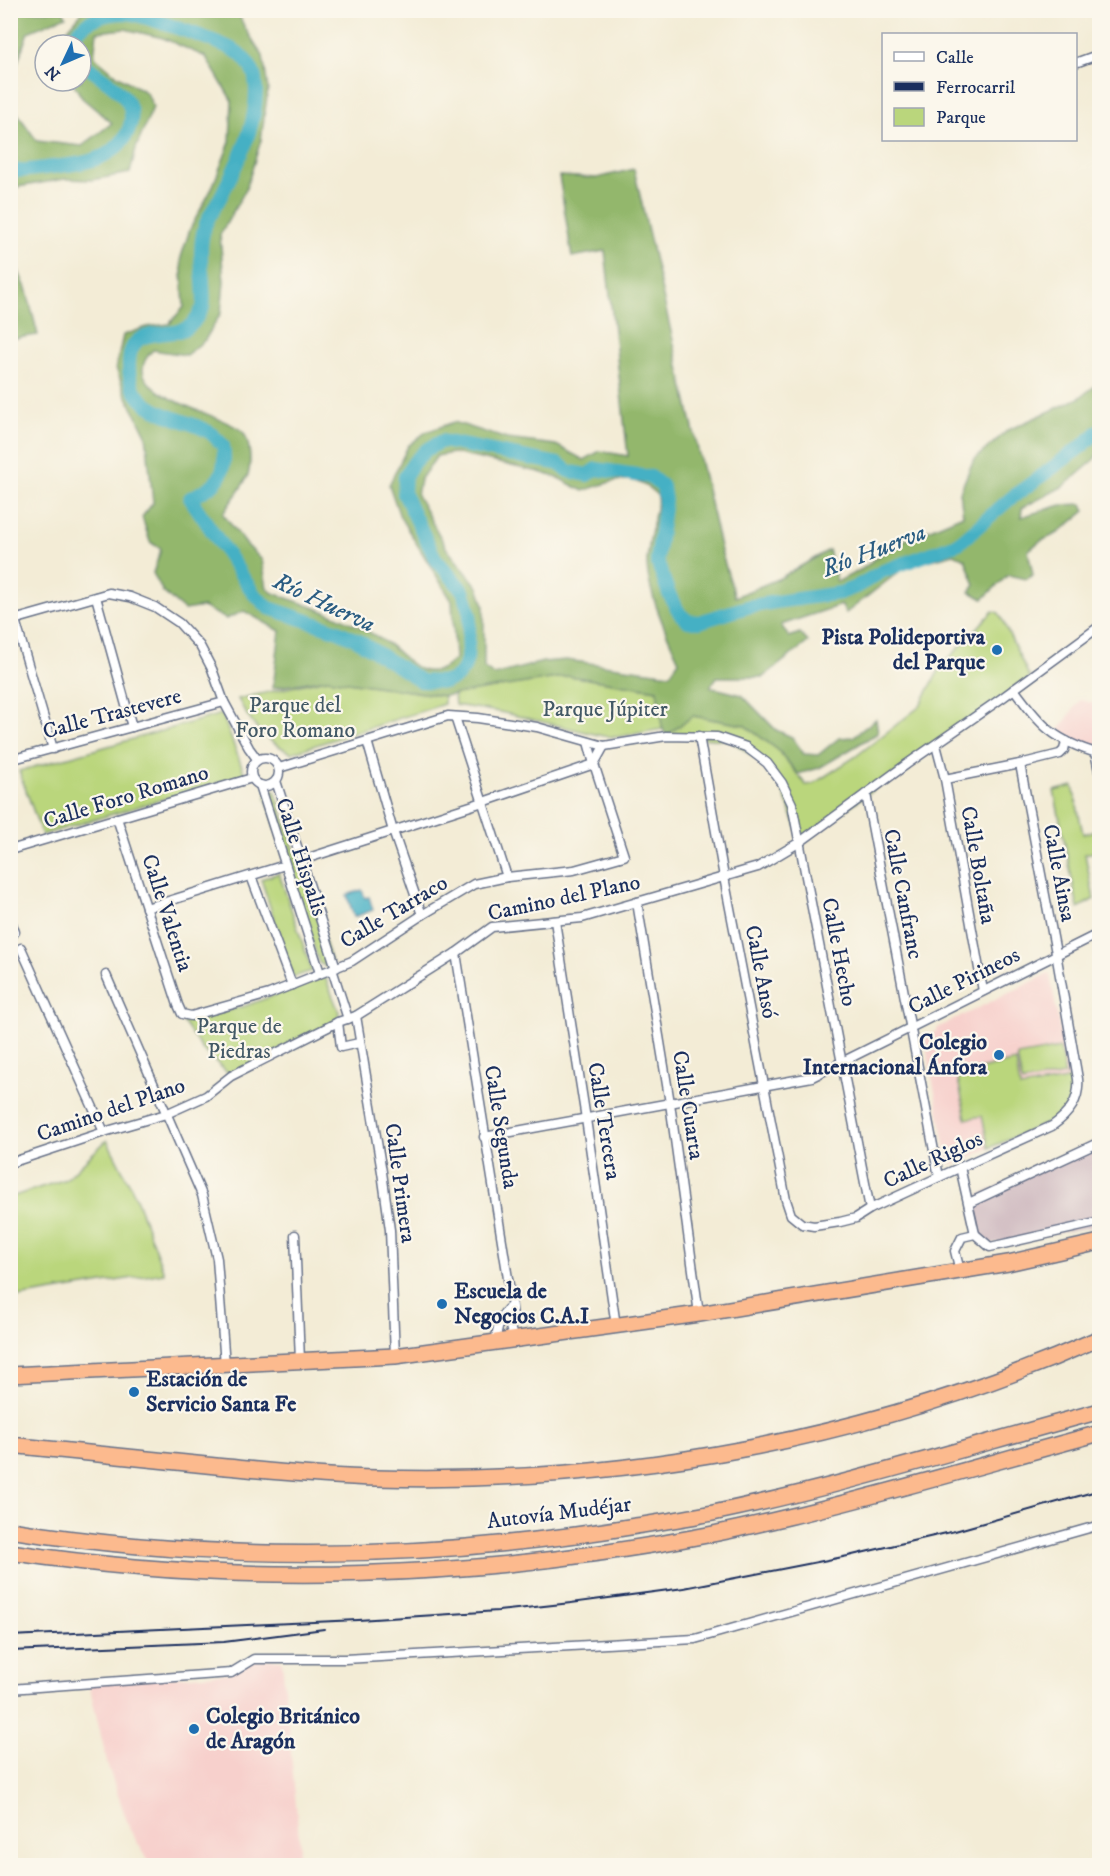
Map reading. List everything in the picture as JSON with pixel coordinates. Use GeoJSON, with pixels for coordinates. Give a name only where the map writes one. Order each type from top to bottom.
{"type":"FeatureCollection","features":[{"type":"Feature","properties":{"kind":"highway"},"geometry":{"type":"LineString","coordinates":[[10,1375],[395,1356],[699,1314],[1008,1263],[1100,1242]]}},
{"type":"Feature","properties":{"kind":"highway"},"geometry":{"type":"LineString","coordinates":[[10,1445],[293,1473],[377,1478],[492,1477],[601,1471],[747,1449],[920,1406],[990,1382],[1100,1338]]}},
{"type":"Feature","properties":{"kind":"highway","name":"Autovía Mudéjar"},"geometry":{"type":"LineString","coordinates":[[10,1530],[164,1548],[309,1554],[457,1548],[578,1536],[711,1514],[826,1486],[1100,1410]]}},
{"type":"Feature","properties":{"kind":"highway","name":"Autovía Mudéjar"},"geometry":{"type":"LineString","coordinates":[[10,1552],[161,1569],[311,1575],[461,1569],[582,1557],[714,1534],[853,1501],[1100,1433]]}},
{"type":"Feature","properties":{"kind":"street"},"geometry":{"type":"LineString","coordinates":[[1078,62],[1100,54]]}},
{"type":"Feature","properties":{"kind":"street"},"geometry":{"type":"LineString","coordinates":[[52,749],[13,620],[109,593],[130,597],[155,607],[179,623],[200,646],[212,669],[224,702],[249,748],[258,759]]}},
{"type":"Feature","properties":{"kind":"street"},"geometry":{"type":"LineString","coordinates":[[96,597],[132,728]]}},
{"type":"Feature","properties":{"kind":"street","name":"Camino del Plano"},"geometry":{"type":"LineString","coordinates":[[10,1163],[166,1114],[206,1095],[231,1076],[352,1017],[456,953],[492,927],[582,918],[758,867],[800,842],[1100,626]]}},
{"type":"Feature","properties":{"kind":"street"},"geometry":{"type":"LineString","coordinates":[[1014,689],[1044,727],[1066,741],[1097,753],[1100,776]]}},
{"type":"Feature","properties":{"kind":"street","name":"Calle Trastevere"},"geometry":{"type":"LineString","coordinates":[[10,760],[224,702]]}},
{"type":"Feature","properties":{"kind":"street"},"geometry":{"type":"LineString","coordinates":[[279,768],[448,716],[537,727],[604,746],[594,764],[302,860]]}},
{"type":"Feature","properties":{"kind":"street"},"geometry":{"type":"LineString","coordinates":[[455,717],[507,877]]}},
{"type":"Feature","properties":{"kind":"street","name":"Calle Hecho"},"geometry":{"type":"LineString","coordinates":[[604,746],[666,736],[717,737],[746,747],[767,763],[782,783],[789,797],[800,842],[870,1209]]}},
{"type":"Feature","properties":{"kind":"street","name":"Calle Ansó"},"geometry":{"type":"LineString","coordinates":[[699,736],[764,1086],[786,1200],[791,1215]]}},
{"type":"Feature","properties":{"kind":"street"},"geometry":{"type":"LineString","coordinates":[[367,741],[393,831],[422,915]]}},
{"type":"Feature","properties":{"kind":"street"},"geometry":{"type":"LineString","coordinates":[[945,779],[1060,754],[1065,750],[1066,741]]}},
{"type":"Feature","properties":{"kind":"street"},"geometry":{"type":"LineString","coordinates":[[588,742],[594,764]]}},
{"type":"Feature","properties":{"kind":"street","name":"Calle Boltaña"},"geometry":{"type":"LineString","coordinates":[[936,746],[945,779],[983,991]]}},
{"type":"Feature","properties":{"kind":"street"},"geometry":{"type":"LineString","coordinates":[[271,758],[279,768],[279,777],[269,786],[260,786],[252,778],[252,766],[258,759],[271,758]]}},
{"type":"Feature","properties":{"kind":"street","name":"Calle Tarraco"},"geometry":{"type":"LineString","coordinates":[[187,1016],[269,994],[334,969],[474,884],[507,877],[574,870],[624,856],[594,764]]}},
{"type":"Feature","properties":{"kind":"street","name":"Calle Ainsa"},"geometry":{"type":"LineString","coordinates":[[1020,764],[1078,1079],[1077,1095]]}},
{"type":"Feature","properties":{"kind":"street","name":"Calle Foro Romano"},"geometry":{"type":"LineString","coordinates":[[10,850],[252,778]]}},
{"type":"Feature","properties":{"kind":"street","name":"Calle Hispalis"},"geometry":{"type":"LineString","coordinates":[[276,782],[334,969],[352,1017]]}},
{"type":"Feature","properties":{"kind":"street","name":"Calle Hispalis"},"geometry":{"type":"LineString","coordinates":[[260,786],[320,973]]}},
{"type":"Feature","properties":{"kind":"street","name":"Calle Canfranc"},"geometry":{"type":"LineString","coordinates":[[866,794],[939,1177]]}},
{"type":"Feature","properties":{"kind":"street","name":"Calle Valentia"},"geometry":{"type":"LineString","coordinates":[[117,818],[178,1005],[183,1014],[187,1016]]}},
{"type":"Feature","properties":{"kind":"street"},"geometry":{"type":"LineString","coordinates":[[146,908],[285,865]]}},
{"type":"Feature","properties":{"kind":"street"},"geometry":{"type":"LineString","coordinates":[[251,876],[292,985]]}},
{"type":"Feature","properties":{"kind":"street","name":"Calle Cuarta"},"geometry":{"type":"LineString","coordinates":[[637,902],[670,1103],[699,1314]]}},
{"type":"Feature","properties":{"kind":"street"},"geometry":{"type":"LineString","coordinates":[[10,918],[15,932]]}},
{"type":"Feature","properties":{"kind":"street","name":"Calle Tercera"},"geometry":{"type":"LineString","coordinates":[[555,921],[616,1326]]}},
{"type":"Feature","properties":{"kind":"street","name":"Calle Pirineos"},"geometry":{"type":"LineString","coordinates":[[484,1137],[812,1077],[1100,933]]}},
{"type":"Feature","properties":{"kind":"street"},"geometry":{"type":"LineString","coordinates":[[21,948],[104,1132]]}},
{"type":"Feature","properties":{"kind":"street","name":"Calle Segunda"},"geometry":{"type":"LineString","coordinates":[[456,953],[513,1316],[510,1327],[514,1340]]}},
{"type":"Feature","properties":{"kind":"street"},"geometry":{"type":"LineString","coordinates":[[106,975],[202,1195],[217,1259],[225,1365]]}},
{"type":"Feature","properties":{"kind":"street","name":"Calle Primera"},"geometry":{"type":"LineString","coordinates":[[352,1017],[360,1042],[390,1230],[395,1356]]}},
{"type":"Feature","properties":{"kind":"street"},"geometry":{"type":"LineString","coordinates":[[338,1022],[341,1047],[360,1042]]}},
{"type":"Feature","properties":{"kind":"street","name":"Calle Riglos"},"geometry":{"type":"LineString","coordinates":[[791,1215],[802,1224],[814,1226],[856,1218],[870,1209],[1052,1126],[1069,1112],[1077,1095]]}},
{"type":"Feature","properties":{"kind":"street"},"geometry":{"type":"LineString","coordinates":[[969,1203],[1100,1142]]}},
{"type":"Feature","properties":{"kind":"street"},"geometry":{"type":"LineString","coordinates":[[960,1167],[975,1234],[990,1247],[1100,1222]]}},
{"type":"Feature","properties":{"kind":"street"},"geometry":{"type":"LineString","coordinates":[[960,1271],[955,1251],[962,1237],[975,1234]]}},
{"type":"Feature","properties":{"kind":"street"},"geometry":{"type":"LineString","coordinates":[[295,1235],[300,1361]]}},
{"type":"Feature","properties":{"kind":"street"},"geometry":{"type":"LineString","coordinates":[[495,1343],[501,1317],[511,1306]]}},
{"type":"Feature","properties":{"kind":"street"},"geometry":{"type":"LineString","coordinates":[[10,1689],[231,1673],[254,1659],[345,1659],[695,1639],[1100,1525]]}},
{"type":"Feature","properties":{"kind":"shaded area"},"geometry":{"type":"Polygon","coordinates":[[[1080,700],[1099,705],[1099,747],[1077,741],[1059,730],[1080,700]]]}},
{"type":"Feature","properties":{"kind":"shaded area","name":"Colegio Internacional Ánfora"},"geometry":{"type":"Polygon","coordinates":[[[1048,974],[1061,1036],[1066,1035],[1074,1075],[1073,1097],[989,1148],[956,1164],[951,1164],[948,1161],[924,1035],[935,1032],[939,1027],[1048,974]]]}},
{"type":"Feature","properties":{"kind":"shaded area"},"geometry":{"type":"Polygon","coordinates":[[[1099,1139],[1099,1226],[982,1245],[972,1198],[1099,1139]]]}},
{"type":"Feature","properties":{"kind":"shaded area","name":"Colegio Británico de Aragón"},"geometry":{"type":"Polygon","coordinates":[[[254,1659],[282,1660],[300,1847],[295,1865],[151,1865],[130,1830],[108,1766],[89,1684],[230,1673],[254,1659]]]}},
{"type":"Feature","properties":{"kind":"green space"},"geometry":{"type":"Polygon","coordinates":[[[10,11],[63,11],[66,16],[28,32],[11,82],[10,11]]]}},
{"type":"Feature","properties":{"kind":"green space"},"geometry":{"type":"Polygon","coordinates":[[[83,11],[237,11],[263,56],[268,89],[261,140],[246,189],[220,235],[224,282],[221,313],[205,340],[186,355],[153,350],[143,365],[146,378],[157,390],[174,400],[231,424],[245,435],[250,461],[248,476],[223,514],[246,544],[262,560],[267,588],[273,593],[358,626],[390,645],[421,670],[439,670],[455,659],[452,601],[400,517],[389,485],[408,446],[426,432],[454,422],[507,439],[556,445],[584,460],[600,451],[628,456],[605,251],[572,257],[559,176],[597,178],[634,169],[721,551],[735,597],[780,578],[829,550],[837,582],[862,569],[893,545],[963,515],[960,492],[973,461],[1008,430],[1079,398],[1099,383],[1099,452],[1093,461],[1064,486],[1022,508],[1021,517],[1061,505],[1082,504],[1085,511],[1058,533],[1039,542],[1028,551],[1033,575],[1026,579],[1008,575],[983,599],[970,592],[975,585],[965,559],[954,554],[905,567],[846,613],[841,605],[781,625],[789,637],[800,633],[808,642],[763,677],[717,677],[710,687],[742,695],[776,730],[792,737],[804,754],[818,755],[839,738],[853,737],[876,719],[878,733],[819,768],[798,774],[778,750],[744,725],[693,716],[666,736],[662,727],[657,690],[569,676],[444,696],[327,679],[273,688],[280,631],[244,611],[226,619],[203,607],[184,610],[163,592],[153,573],[161,549],[150,542],[142,517],[153,503],[146,435],[125,393],[116,368],[123,335],[147,327],[169,324],[184,307],[181,257],[190,229],[212,188],[230,142],[232,101],[206,57],[163,38],[125,29],[97,32],[94,56],[115,74],[147,93],[153,107],[136,148],[130,173],[91,180],[65,179],[11,188],[10,103],[37,141],[82,146],[112,123],[79,93],[93,93],[93,33],[64,33],[83,11]],[[453,453],[437,456],[420,480],[417,495],[447,549],[478,587],[484,605],[484,668],[494,675],[543,662],[566,660],[670,674],[679,661],[658,612],[650,584],[647,560],[658,496],[649,488],[631,480],[613,481],[583,491],[558,478],[453,453]]]}},
{"type":"Feature","properties":{"kind":"green space"},"geometry":{"type":"Polygon","coordinates":[[[17,268],[26,288],[38,335],[11,339],[11,270],[17,268]]]}},
{"type":"Feature","properties":{"kind":"green space"},"geometry":{"type":"Polygon","coordinates":[[[993,611],[999,613],[1030,678],[800,842],[797,828],[775,772],[730,740],[666,736],[693,716],[744,725],[778,750],[806,785],[813,784],[855,757],[919,707],[941,667],[993,611]]]}},
{"type":"Feature","properties":{"kind":"green space","name":"Parque Júpiter"},"geometry":{"type":"Polygon","coordinates":[[[569,676],[657,690],[663,729],[617,737],[603,736],[500,712],[455,705],[454,694],[569,676]]]}},
{"type":"Feature","properties":{"kind":"green space","name":"Parque del Foro Romano"},"geometry":{"type":"Polygon","coordinates":[[[327,679],[444,696],[444,704],[291,753],[259,731],[238,699],[327,679]]]}},
{"type":"Feature","properties":{"kind":"green space"},"geometry":{"type":"Polygon","coordinates":[[[222,714],[245,775],[42,835],[19,771],[222,714]]]}},
{"type":"Feature","properties":{"kind":"green space"},"geometry":{"type":"Polygon","coordinates":[[[1073,786],[1083,834],[1099,830],[1099,851],[1085,854],[1094,899],[1078,908],[1054,791],[1073,786]]]}},
{"type":"Feature","properties":{"kind":"green space"},"geometry":{"type":"Polygon","coordinates":[[[271,791],[275,791],[331,960],[327,967],[319,963],[266,797],[271,791]]]}},
{"type":"Feature","properties":{"kind":"green space"},"geometry":{"type":"Polygon","coordinates":[[[279,873],[312,971],[293,977],[261,879],[279,873]]]}},
{"type":"Feature","properties":{"kind":"green space","name":"Parque de Piedras"},"geometry":{"type":"Polygon","coordinates":[[[325,977],[339,1012],[337,1021],[231,1076],[202,1049],[183,1022],[245,1006],[325,977]]]}},
{"type":"Feature","properties":{"kind":"green space"},"geometry":{"type":"Polygon","coordinates":[[[1060,1048],[1065,1075],[1022,1083],[1017,1056],[1060,1048]]]}},
{"type":"Feature","properties":{"kind":"green space"},"geometry":{"type":"Polygon","coordinates":[[[1016,1061],[1020,1088],[1066,1080],[1074,1075],[1071,1099],[1056,1119],[989,1148],[982,1116],[966,1119],[957,1074],[1016,1061]]]}},
{"type":"Feature","properties":{"kind":"green space"},"geometry":{"type":"Polygon","coordinates":[[[107,1140],[134,1193],[164,1273],[11,1298],[11,1197],[66,1179],[107,1140]]]}},
{"type":"Feature","properties":{"kind":"water"},"geometry":{"type":"Polygon","coordinates":[[[362,890],[365,898],[369,897],[373,910],[354,917],[347,895],[362,890]]]}},
{"type":"Feature","properties":{"kind":"waterway","name":"Río Huerva"},"geometry":{"type":"LineString","coordinates":[[77,33],[85,24],[93,20],[126,13],[201,36],[230,48],[240,54],[251,67],[255,78],[256,94],[251,125],[241,155],[203,233],[201,253],[203,307],[193,323],[185,329],[144,337],[136,342],[131,351],[129,365],[131,382],[142,400],[150,406],[159,412],[200,427],[223,445],[224,465],[218,479],[207,489],[190,498],[254,594],[269,608],[338,631],[357,640],[421,681],[446,682],[457,677],[467,659],[470,615],[463,591],[435,558],[404,494],[405,476],[414,462],[426,450],[442,441],[559,464],[568,471],[587,475],[596,469],[651,477],[663,487],[665,500],[657,561],[669,594],[680,614],[688,621],[699,622],[747,607],[840,593],[856,587],[883,571],[959,543],[1010,499],[1100,430]]}},
{"type":"Feature","properties":{"kind":"waterway","name":"Río Huerva"},"geometry":{"type":"LineString","coordinates":[[10,171],[85,162],[106,155],[122,141],[131,121],[129,105],[120,92],[93,71]]}},
{"type":"Feature","properties":{"kind":"railway"},"geometry":{"type":"LineString","coordinates":[[10,1636],[358,1620],[498,1611],[684,1588],[848,1556],[955,1531],[1100,1490]]}},
{"type":"Feature","properties":{"kind":"railway"},"geometry":{"type":"LineString","coordinates":[[10,1651],[224,1642],[324,1629]]}},
{"type":"Feature","properties":{"kind":"place","name":"Pista Polideportiva del Parque"},"geometry":{"type":"Point","coordinates":[997,650]}},
{"type":"Feature","properties":{"kind":"place","name":"Colegio Internacional Ánfora"},"geometry":{"type":"Point","coordinates":[999,1055]}},
{"type":"Feature","properties":{"kind":"place","name":"Escuela de Negocios C.A.I"},"geometry":{"type":"Point","coordinates":[442,1304]}},
{"type":"Feature","properties":{"kind":"place","name":"Estación de Servicio Santa Fe"},"geometry":{"type":"Point","coordinates":[134,1392]}},
{"type":"Feature","properties":{"kind":"place","name":"Colegio Británico de Aragón"},"geometry":{"type":"Point","coordinates":[194,1729]}}]}
